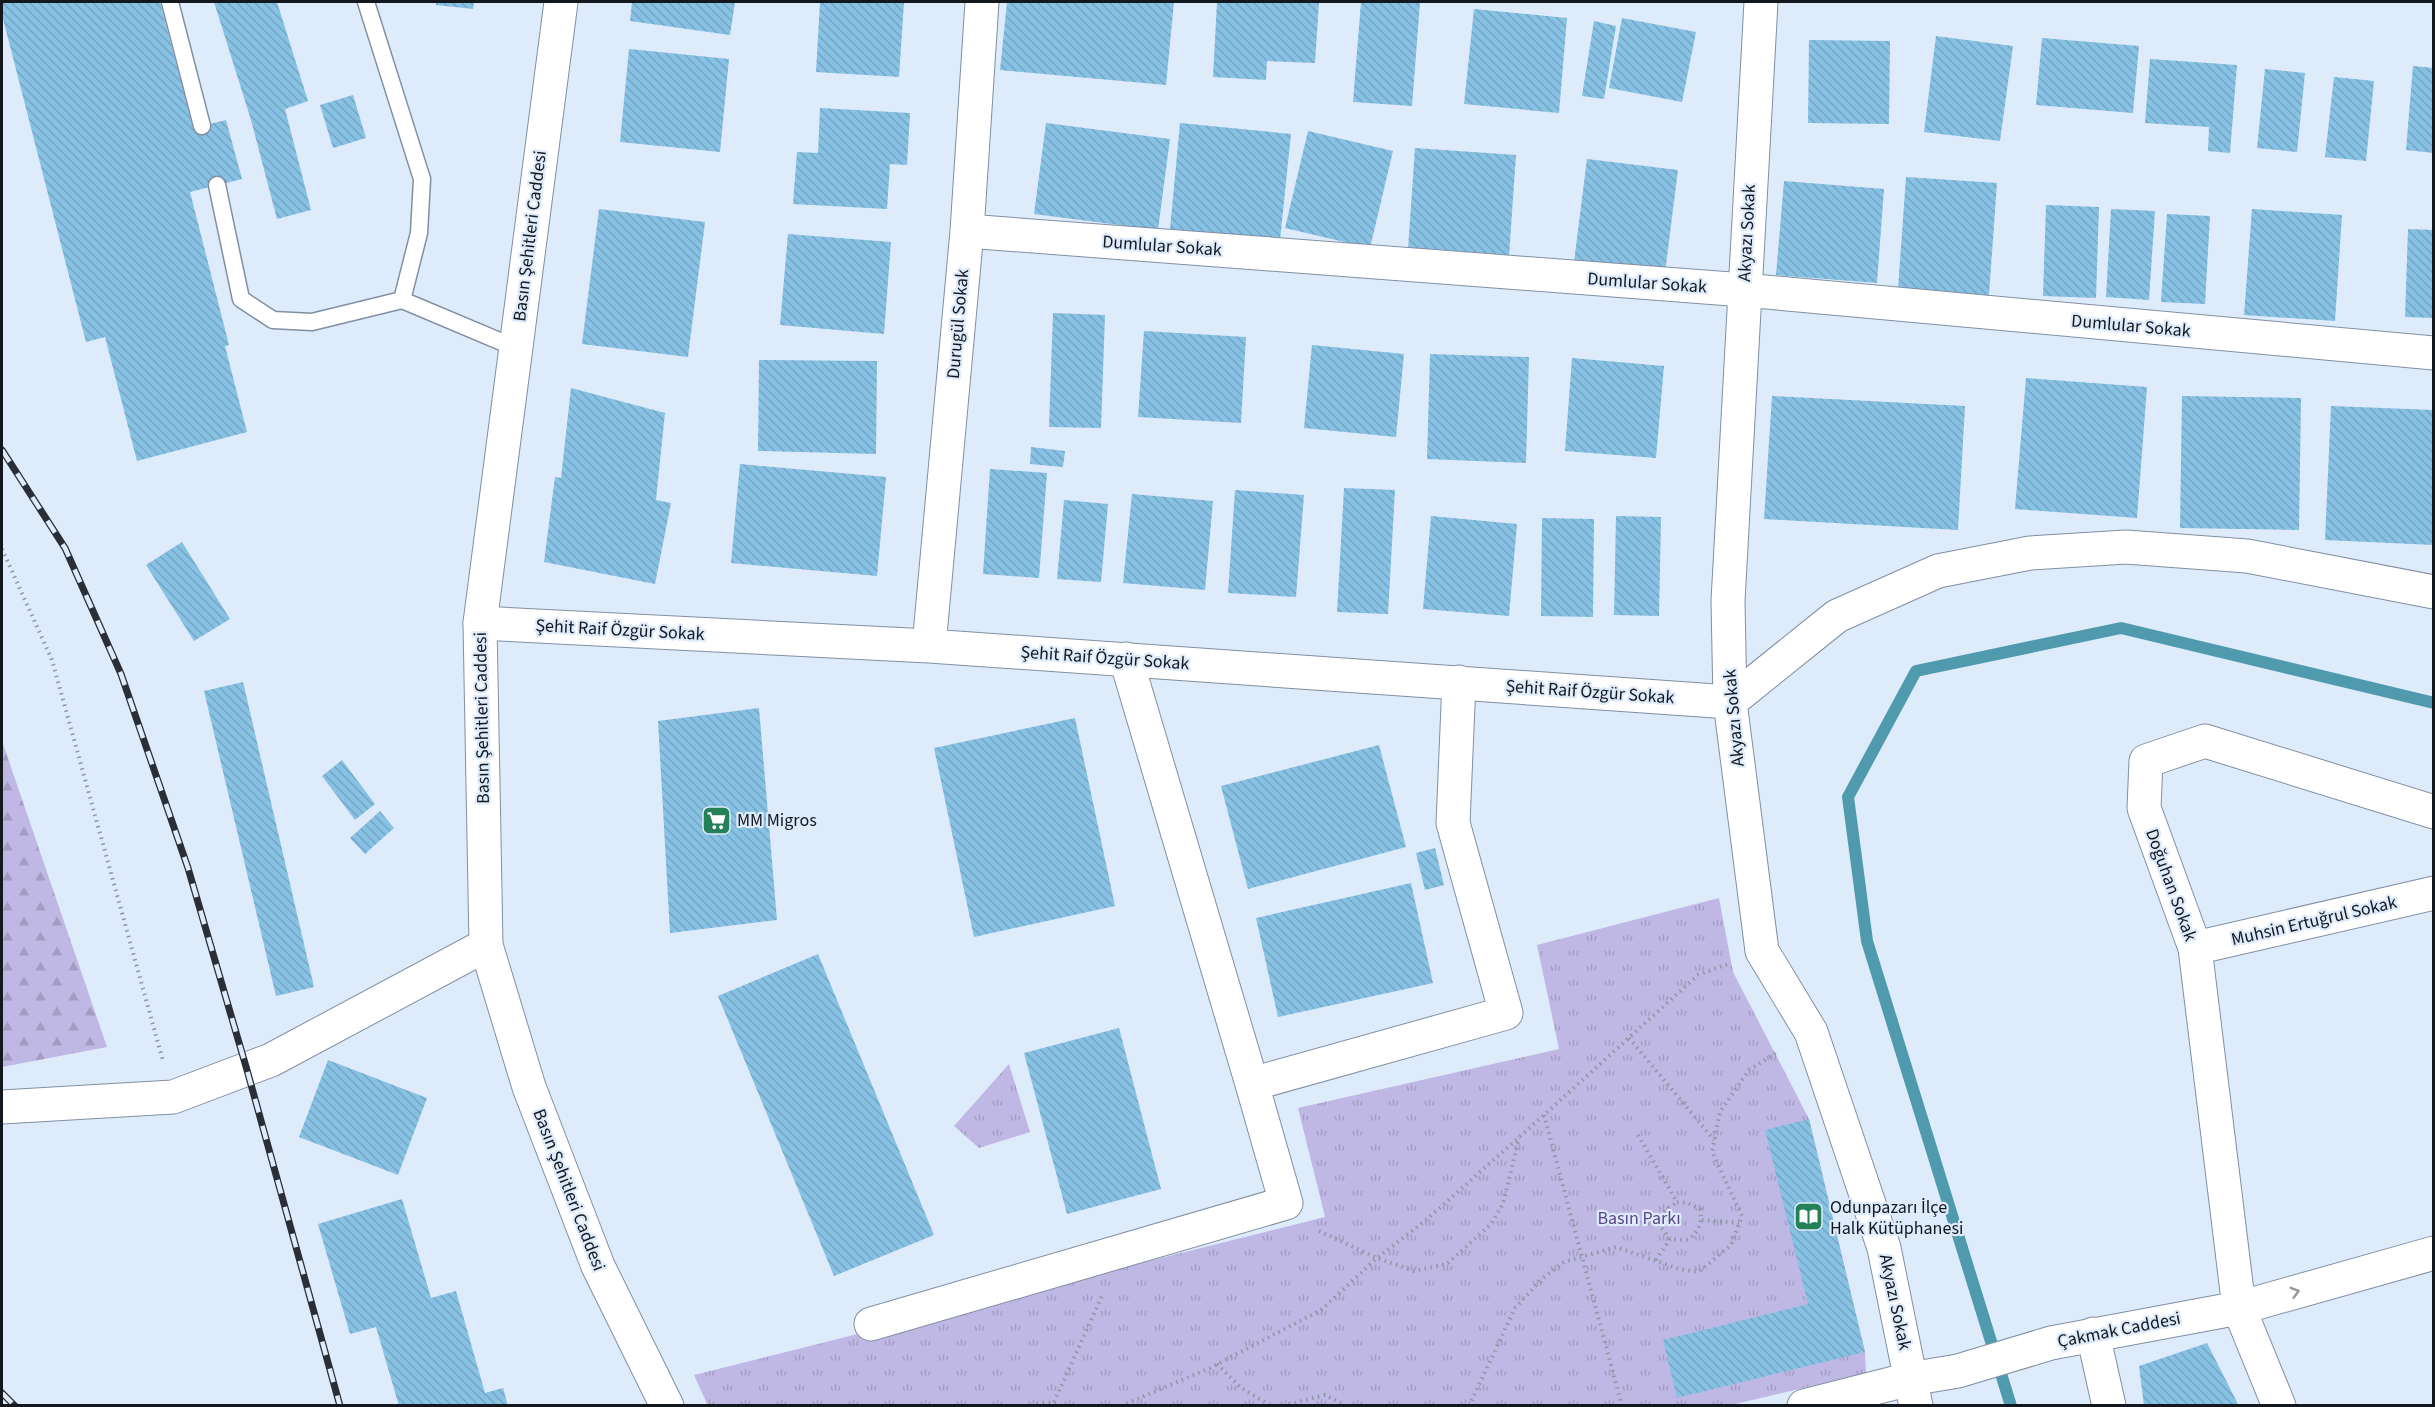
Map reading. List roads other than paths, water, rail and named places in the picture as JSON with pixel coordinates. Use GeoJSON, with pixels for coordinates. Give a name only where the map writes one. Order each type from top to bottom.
{"type":"FeatureCollection","features":[{"type":"Feature","properties":{"kind":"street","name":"Basın Şehitleri Caddesi"},"geometry":{"type":"LineString","coordinates":[[561,2],[480,623],[486,945],[529,1087],[594,1256],[667,1406]]}},
{"type":"Feature","properties":{"kind":"street","name":"Durugül Sokak"},"geometry":{"type":"LineString","coordinates":[[929,646],[967,231],[982,2]]}},
{"type":"Feature","properties":{"kind":"street","name":"Akyazı Sokak"},"geometry":{"type":"LineString","coordinates":[[1761,2],[1728,601],[1730,702],[1762,951],[1811,1032],[1884,1248],[1913,1392]]}},
{"type":"Feature","properties":{"kind":"street","name":"Dumlular Sokak"},"geometry":{"type":"LineString","coordinates":[[967,231],[1744,290],[2433,353]]}},
{"type":"Feature","properties":{"kind":"street"},"geometry":{"type":"LineString","coordinates":[[1730,702],[1837,616],[1938,570],[2030,553],[2126,547],[2247,555],[2433,592]]}},
{"type":"Feature","properties":{"kind":"street","name":"Şehit Raif Özgür Sokak"},"geometry":{"type":"LineString","coordinates":[[480,623],[929,646],[1730,702]]}},
{"type":"Feature","properties":{"kind":"street"},"geometry":{"type":"LineString","coordinates":[[871,1324],[1286,1203],[1126,659]]}},
{"type":"Feature","properties":{"kind":"street"},"geometry":{"type":"LineString","coordinates":[[1252,1084],[1506,1012],[1454,823],[1460,682]]}},
{"type":"Feature","properties":{"kind":"street","name":"Doğuhan Sokak"},"geometry":{"type":"LineString","coordinates":[[2279,1406],[2239,1308],[2194,948],[2144,808],[2146,761],[2205,741],[2433,812]]}},
{"type":"Feature","properties":{"kind":"street","name":"Muhsin Ertuğrul Sokak"},"geometry":{"type":"LineString","coordinates":[[2194,948],[2433,894]]}},
{"type":"Feature","properties":{"kind":"street"},"geometry":{"type":"LineString","coordinates":[[2,1107],[173,1097],[271,1060],[486,945]]}},
{"type":"Feature","properties":{"kind":"street","name":"Çakmak Caddesi"},"geometry":{"type":"LineString","coordinates":[[1804,1406],[1913,1392],[1958,1371],[2050,1343],[2239,1308],[2433,1253]]}},
{"type":"Feature","properties":{"kind":"street"},"geometry":{"type":"LineString","coordinates":[[2092,1334],[2109,1406]]}},
{"type":"Feature","properties":{"kind":"lane"},"geometry":{"type":"LineString","coordinates":[[170,2],[202,126]]}},
{"type":"Feature","properties":{"kind":"lane"},"geometry":{"type":"LineString","coordinates":[[366,2],[422,179],[419,233],[402,300]]}},
{"type":"Feature","properties":{"kind":"lane"},"geometry":{"type":"LineString","coordinates":[[217,185],[241,299],[273,320],[312,322],[402,300],[516,348]]}},
{"type":"Feature","properties":{"kind":"waterway"},"geometry":{"type":"LineString","coordinates":[[2011,1406],[1867,941],[1848,797],[1916,671],[2121,628],[2434,703]]}},
{"type":"Feature","properties":{"kind":"railway"},"geometry":{"type":"LineString","coordinates":[[2,450],[65,548],[121,674],[188,868],[247,1070],[340,1406]]}},
{"type":"Feature","properties":{"kind":"railway"},"geometry":{"type":"LineString","coordinates":[[2,1393],[15,1406]]}},
{"type":"Feature","properties":{"kind":"place","name":"MM Migros"},"geometry":{"type":"Point","coordinates":[716,820]}},
{"type":"Feature","properties":{"kind":"place","name":"Odunpazarı İlçe Halk Kütüphanesi"},"geometry":{"type":"Point","coordinates":[1809,1217]}},
{"type":"Feature","properties":{"kind":"park label","name":"Basın Parkı"},"geometry":{"type":"Point","coordinates":[1639,1218]}}]}
